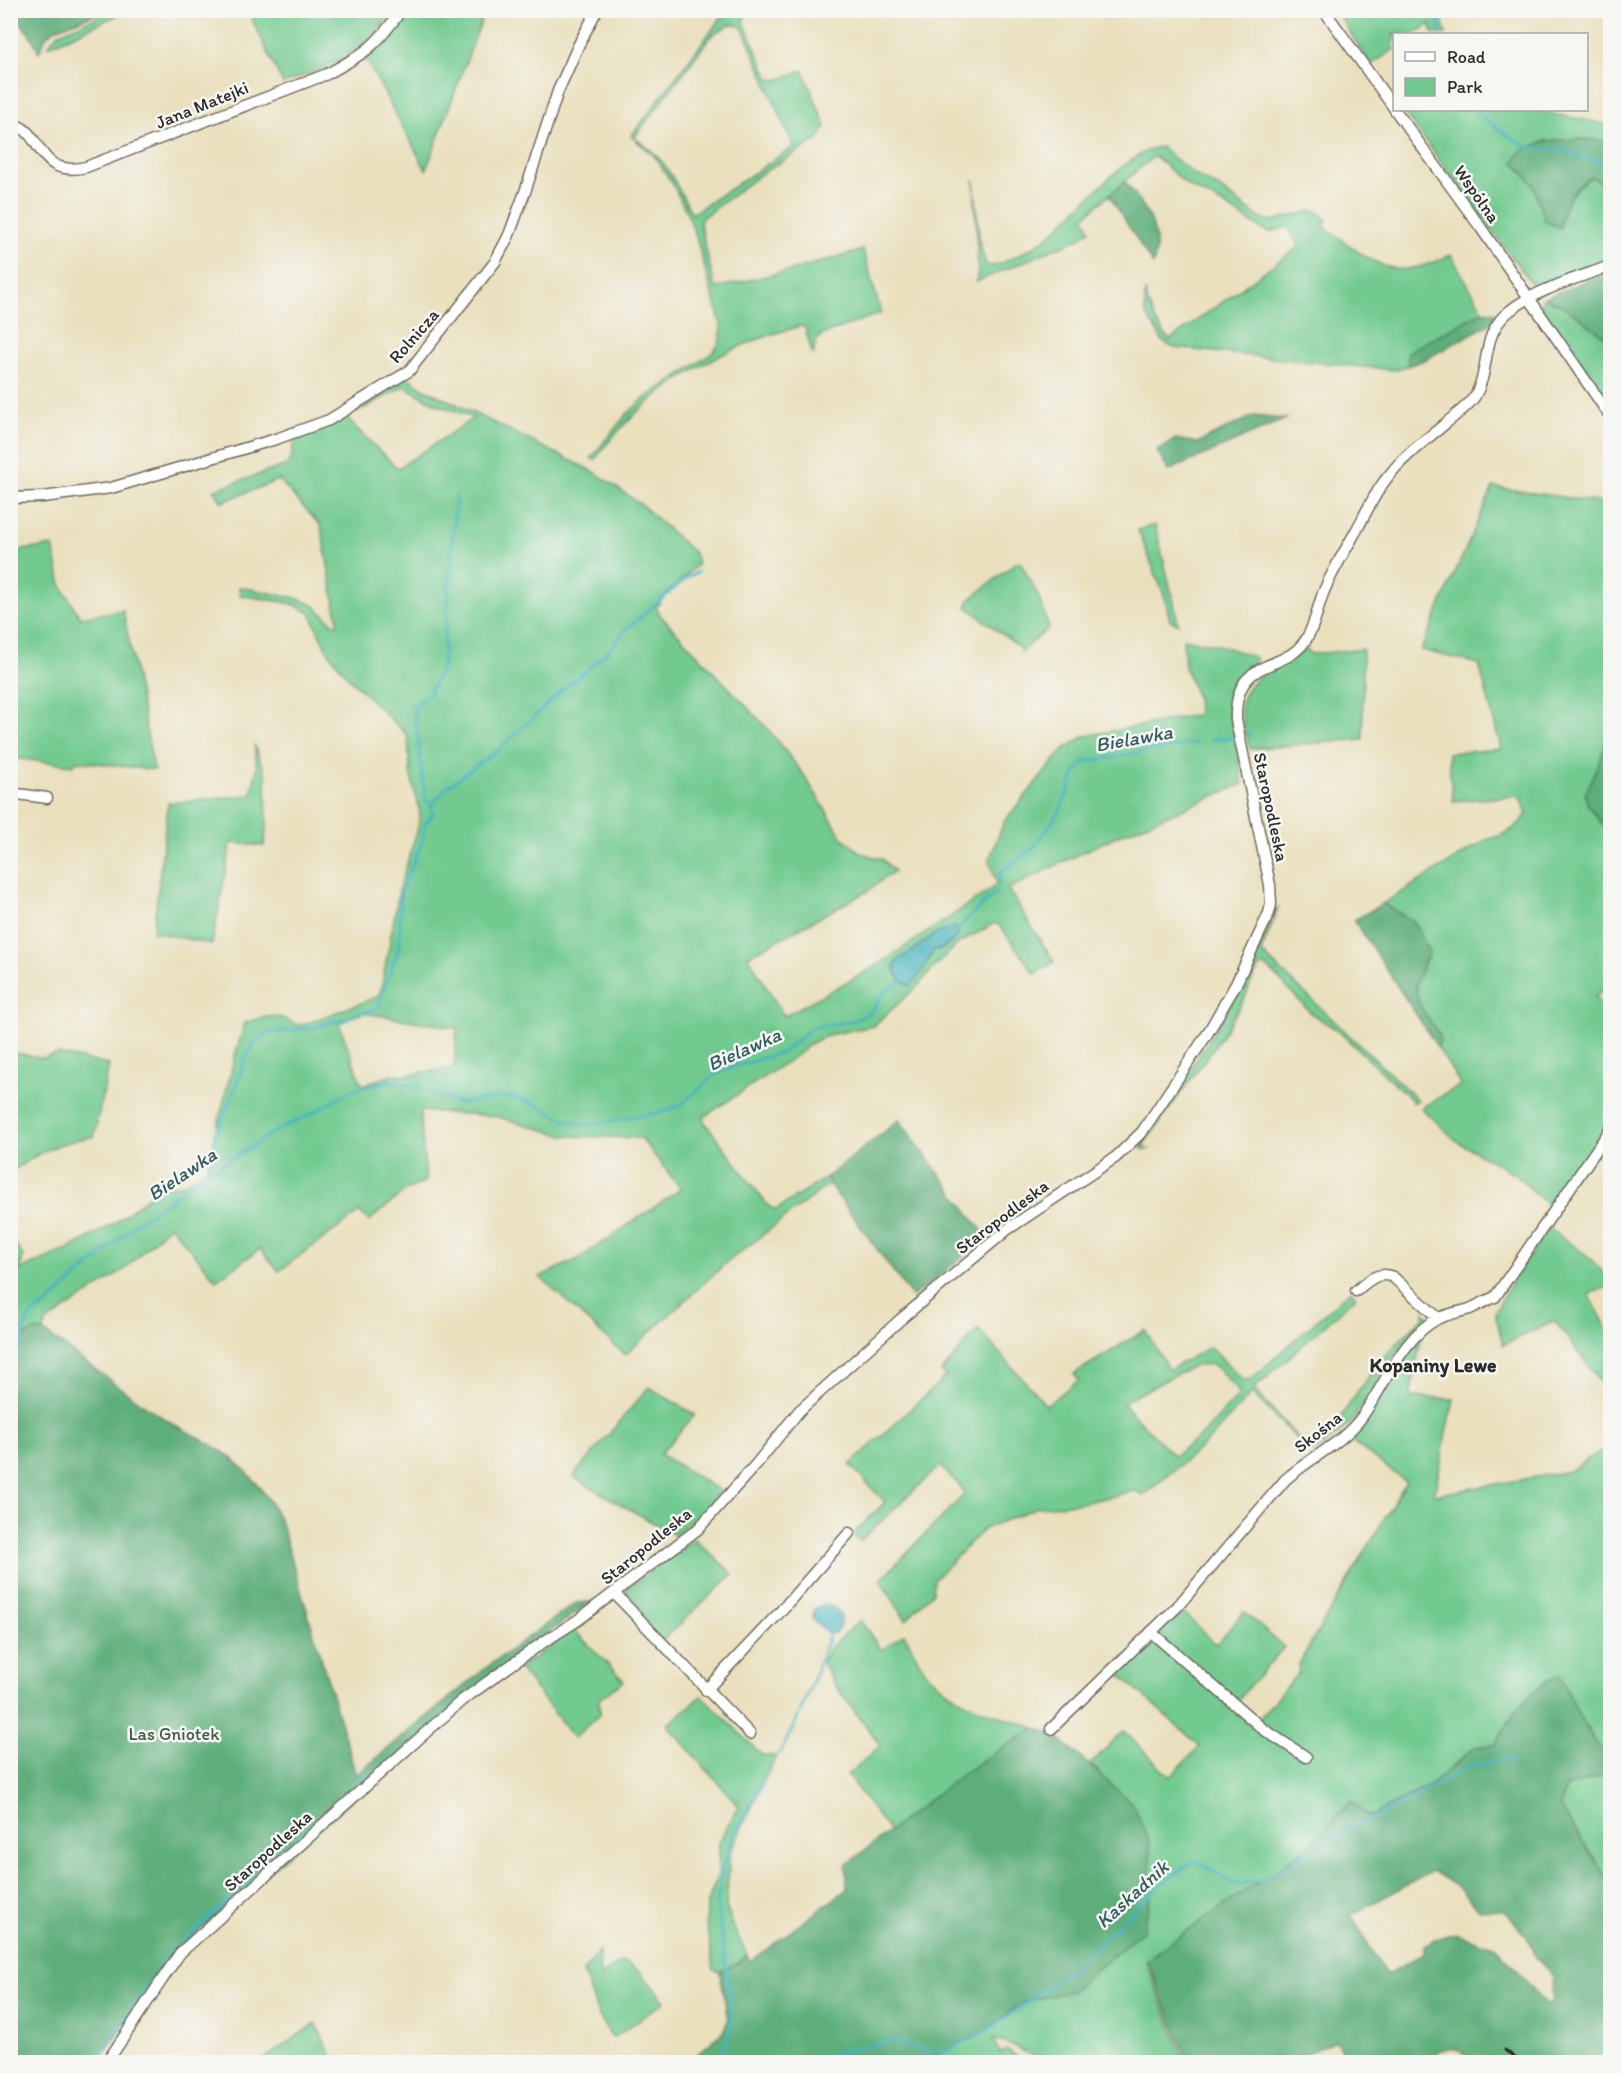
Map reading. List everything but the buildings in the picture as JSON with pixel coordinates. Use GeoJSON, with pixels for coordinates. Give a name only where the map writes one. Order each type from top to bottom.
{"type":"FeatureCollection","features":[{"type":"Feature","properties":{"kind":"street","name":"Jana Matejki"},"geometry":{"type":"LineString","coordinates":[[10,123],[18,124],[50,162],[63,170],[86,167],[327,74],[358,58],[376,43],[401,10]]}},
{"type":"Feature","properties":{"kind":"street","name":"Rolnicza"},"geometry":{"type":"LineString","coordinates":[[10,498],[43,497],[111,488],[276,439],[329,420],[409,371],[495,262],[525,192],[558,91],[597,10]]}},
{"type":"Feature","properties":{"kind":"street","name":"Wspólna"},"geometry":{"type":"LineString","coordinates":[[1324,10],[1393,106]]}},
{"type":"Feature","properties":{"kind":"street","name":"Wspólna"},"geometry":{"type":"LineString","coordinates":[[1396,111],[1611,416]]}},
{"type":"Feature","properties":{"kind":"street","name":"Staropodleska"},"geometry":{"type":"LineString","coordinates":[[107,2062],[180,1953],[461,1701],[614,1593],[698,1529],[758,1462],[799,1411],[901,1318],[1008,1229],[1116,1157],[1142,1132],[1206,1036],[1236,984],[1271,904],[1270,885],[1236,720],[1235,703],[1239,693],[1256,671],[1294,653],[1304,644],[1325,590],[1382,484],[1412,452],[1468,405],[1481,382],[1484,360],[1493,330],[1507,313],[1529,299],[1611,266]]}},
{"type":"Feature","properties":{"kind":"street"},"geometry":{"type":"LineString","coordinates":[[10,793],[47,798]]}},
{"type":"Feature","properties":{"kind":"street","name":"Skośna"},"geometry":{"type":"LineString","coordinates":[[1051,1729],[1177,1607],[1285,1480],[1300,1466],[1343,1437],[1356,1424],[1390,1369],[1413,1340],[1438,1318],[1471,1308],[1495,1297],[1611,1130]]}},
{"type":"Feature","properties":{"kind":"street"},"geometry":{"type":"LineString","coordinates":[[1356,1291],[1378,1274],[1387,1274],[1438,1318]]}},
{"type":"Feature","properties":{"kind":"street"},"geometry":{"type":"LineString","coordinates":[[705,1690],[779,1613],[849,1533]]}},
{"type":"Feature","properties":{"kind":"street"},"geometry":{"type":"LineString","coordinates":[[614,1593],[705,1690],[750,1734]]}},
{"type":"Feature","properties":{"kind":"street"},"geometry":{"type":"LineString","coordinates":[[1152,1632],[1263,1729],[1306,1757]]}},
{"type":"Feature","properties":{"kind":"green space"},"geometry":{"type":"Polygon","coordinates":[[[114,10],[127,11],[47,47],[57,34],[114,10]]]}},
{"type":"Feature","properties":{"kind":"green space"},"geometry":{"type":"Polygon","coordinates":[[[12,11],[104,11],[55,29],[46,37],[39,52],[32,38],[12,11]]]}},
{"type":"Feature","properties":{"kind":"green space"},"geometry":{"type":"Polygon","coordinates":[[[248,11],[393,11],[370,38],[345,57],[283,84],[248,11]]]}},
{"type":"Feature","properties":{"kind":"green space"},"geometry":{"type":"Polygon","coordinates":[[[408,11],[485,11],[426,170],[366,59],[384,44],[408,11]]]}},
{"type":"Feature","properties":{"kind":"green space"},"geometry":{"type":"Polygon","coordinates":[[[723,11],[745,11],[744,22],[769,79],[778,80],[803,70],[826,127],[817,140],[761,174],[702,218],[700,224],[715,288],[789,271],[863,250],[881,313],[822,335],[816,341],[813,356],[805,328],[802,326],[772,334],[714,359],[660,393],[636,413],[614,435],[595,460],[591,458],[626,415],[645,398],[712,353],[720,340],[721,325],[687,213],[672,183],[655,157],[631,136],[724,14],[723,11]],[[731,24],[713,34],[634,138],[655,154],[669,171],[692,214],[792,148],[793,145],[743,29],[731,24]]]}},
{"type":"Feature","properties":{"kind":"green space"},"geometry":{"type":"Polygon","coordinates":[[[1336,11],[1440,11],[1446,33],[1433,33],[1430,24],[1416,33],[1393,33],[1393,50],[1371,65],[1336,11]]]}},
{"type":"Feature","properties":{"kind":"green space"},"geometry":{"type":"Polygon","coordinates":[[[1412,111],[1540,111],[1610,125],[1610,141],[1514,162],[1532,183],[1545,221],[1559,227],[1569,198],[1584,181],[1592,177],[1610,188],[1610,259],[1535,288],[1406,115],[1412,111]]]}},
{"type":"Feature","properties":{"kind":"green space"},"geometry":{"type":"Polygon","coordinates":[[[1580,139],[1610,141],[1610,188],[1592,177],[1585,181],[1569,198],[1560,228],[1545,221],[1532,183],[1514,162],[1522,150],[1546,141],[1580,139]]]}},
{"type":"Feature","properties":{"kind":"green space"},"geometry":{"type":"Polygon","coordinates":[[[1161,147],[1195,175],[1219,188],[1260,218],[1271,221],[1314,210],[1327,221],[1323,225],[1340,239],[1384,266],[1406,269],[1429,264],[1451,255],[1483,311],[1409,352],[1408,366],[1393,370],[1174,348],[1163,342],[1145,312],[1145,291],[1154,317],[1170,340],[1297,248],[1298,244],[1288,227],[1270,232],[1262,229],[1188,186],[1156,157],[1153,157],[1084,217],[1090,230],[1078,239],[976,282],[978,271],[974,179],[980,245],[986,265],[994,266],[1038,244],[1100,186],[1133,159],[1148,150],[1161,147]]]}},
{"type":"Feature","properties":{"kind":"green space"},"geometry":{"type":"Polygon","coordinates":[[[1125,182],[1151,220],[1156,242],[1153,265],[1109,195],[1125,182]]]}},
{"type":"Feature","properties":{"kind":"green space"},"geometry":{"type":"Polygon","coordinates":[[[1610,274],[1610,341],[1567,308],[1544,298],[1590,279],[1610,274]]]}},
{"type":"Feature","properties":{"kind":"green space"},"geometry":{"type":"Polygon","coordinates":[[[1544,298],[1567,308],[1610,341],[1610,405],[1541,307],[1544,298]]]}},
{"type":"Feature","properties":{"kind":"green space"},"geometry":{"type":"Polygon","coordinates":[[[1483,311],[1497,313],[1491,323],[1424,360],[1408,366],[1408,352],[1483,311]]]}},
{"type":"Feature","properties":{"kind":"green space"},"geometry":{"type":"Polygon","coordinates":[[[404,377],[409,378],[423,388],[596,473],[643,506],[694,553],[698,564],[663,597],[656,608],[661,616],[767,728],[804,775],[842,837],[861,853],[882,859],[894,871],[866,892],[748,956],[784,1016],[873,968],[990,890],[997,883],[989,860],[1004,822],[1064,749],[1085,736],[1196,715],[1198,712],[1197,698],[1185,667],[1183,639],[1219,645],[1257,660],[1238,682],[1229,707],[1243,784],[1114,837],[1008,889],[1054,962],[1035,974],[1000,926],[995,923],[959,943],[917,987],[873,1026],[828,1035],[809,1044],[803,1051],[705,1116],[704,1121],[768,1206],[776,1210],[827,1177],[829,1184],[725,1264],[625,1355],[540,1277],[578,1259],[681,1189],[641,1138],[566,1136],[494,1116],[420,1111],[426,1181],[405,1191],[369,1221],[360,1212],[279,1271],[260,1249],[216,1280],[170,1225],[125,1269],[47,1322],[43,1331],[28,1333],[11,1349],[10,1236],[23,1256],[20,1270],[72,1247],[115,1223],[161,1187],[184,1184],[207,1168],[245,1023],[275,1017],[302,1025],[377,997],[381,990],[400,886],[418,828],[420,813],[410,772],[408,736],[347,676],[327,650],[310,613],[293,604],[240,595],[239,587],[296,598],[313,605],[337,625],[321,526],[279,480],[222,502],[213,490],[287,465],[291,459],[295,437],[348,417],[353,425],[396,467],[400,467],[474,418],[436,404],[404,386],[357,412],[404,377]],[[955,927],[933,935],[900,958],[894,965],[902,980],[910,986],[917,979],[933,950],[941,950],[954,939],[955,927]],[[364,1013],[338,1021],[362,1085],[395,1074],[405,1075],[454,1068],[457,1028],[364,1013]]]}},
{"type":"Feature","properties":{"kind":"green space"},"geometry":{"type":"Polygon","coordinates":[[[1253,416],[1286,419],[1168,471],[1157,450],[1175,439],[1197,443],[1253,416]]]}},
{"type":"Feature","properties":{"kind":"green space"},"geometry":{"type":"Polygon","coordinates":[[[1493,487],[1610,504],[1610,735],[1587,803],[1610,835],[1610,984],[1595,997],[1610,1015],[1610,1120],[1598,1143],[1550,1207],[1515,1174],[1458,1142],[1421,1108],[1461,1085],[1438,1048],[1440,1037],[1424,1012],[1416,991],[1420,972],[1429,953],[1414,921],[1384,903],[1486,840],[1510,831],[1527,814],[1519,796],[1453,801],[1448,753],[1501,749],[1479,664],[1421,650],[1493,487]]]}},
{"type":"Feature","properties":{"kind":"green space"},"geometry":{"type":"Polygon","coordinates":[[[1155,525],[1178,624],[1170,621],[1164,595],[1138,530],[1155,525]]]}},
{"type":"Feature","properties":{"kind":"green space"},"geometry":{"type":"Polygon","coordinates":[[[53,546],[61,585],[80,617],[123,610],[154,770],[77,761],[73,765],[11,758],[11,551],[53,546]]]}},
{"type":"Feature","properties":{"kind":"green space"},"geometry":{"type":"Polygon","coordinates":[[[1017,562],[1020,562],[1038,595],[1049,628],[1021,652],[1020,648],[967,607],[968,601],[1017,562]]]}},
{"type":"Feature","properties":{"kind":"green space"},"geometry":{"type":"Polygon","coordinates":[[[1363,649],[1363,739],[1250,749],[1241,711],[1242,699],[1255,680],[1275,666],[1307,650],[1312,654],[1363,649]]]}},
{"type":"Feature","properties":{"kind":"green space"},"geometry":{"type":"Polygon","coordinates":[[[1610,735],[1610,835],[1587,803],[1585,795],[1610,735]]]}},
{"type":"Feature","properties":{"kind":"green space"},"geometry":{"type":"Polygon","coordinates":[[[254,744],[266,775],[267,824],[264,846],[231,843],[212,944],[153,932],[168,803],[251,795],[257,769],[254,744]]]}},
{"type":"Feature","properties":{"kind":"green space"},"geometry":{"type":"Polygon","coordinates":[[[1384,903],[1414,921],[1429,953],[1417,980],[1416,991],[1424,1012],[1440,1037],[1438,1048],[1354,920],[1384,903]]]}},
{"type":"Feature","properties":{"kind":"green space"},"geometry":{"type":"Polygon","coordinates":[[[1279,906],[1261,952],[1418,1100],[1412,1103],[1412,1100],[1337,1030],[1312,1014],[1264,966],[1260,967],[1252,979],[1245,998],[1220,1039],[1144,1144],[1146,1149],[1142,1149],[1141,1141],[1176,1092],[1228,1010],[1279,906]]]}},
{"type":"Feature","properties":{"kind":"green space"},"geometry":{"type":"Polygon","coordinates":[[[11,1052],[42,1058],[59,1054],[109,1065],[94,1137],[71,1141],[50,1149],[11,1172],[11,1052]]]}},
{"type":"Feature","properties":{"kind":"green space"},"geometry":{"type":"Polygon","coordinates":[[[899,1120],[987,1237],[912,1297],[829,1184],[827,1177],[899,1120]]]}},
{"type":"Feature","properties":{"kind":"green space"},"geometry":{"type":"Polygon","coordinates":[[[1549,1228],[1588,1256],[1610,1280],[1610,1286],[1589,1294],[1610,1334],[1610,1395],[1555,1321],[1503,1345],[1495,1312],[1514,1278],[1549,1228]]]}},
{"type":"Feature","properties":{"kind":"green space"},"geometry":{"type":"Polygon","coordinates":[[[1351,1290],[1356,1297],[1254,1389],[1308,1449],[1335,1424],[1381,1360],[1425,1316],[1423,1311],[1431,1318],[1385,1368],[1352,1422],[1328,1443],[1311,1453],[1252,1393],[1207,1442],[1143,1496],[1135,1491],[1087,1502],[1038,1507],[984,1529],[934,1579],[933,1592],[906,1620],[880,1580],[964,1495],[962,1488],[940,1466],[860,1541],[853,1534],[885,1502],[850,1465],[946,1376],[941,1372],[978,1329],[1046,1405],[1079,1380],[1074,1374],[1145,1330],[1169,1370],[1210,1347],[1242,1379],[1250,1380],[1351,1290]],[[1209,1364],[1191,1367],[1123,1404],[1174,1456],[1203,1434],[1240,1394],[1218,1368],[1209,1364]]]}},
{"type":"Feature","properties":{"kind":"green space","name":"Las Gniotek"},"geometry":{"type":"Polygon","coordinates":[[[32,1331],[43,1331],[162,1417],[225,1453],[261,1488],[280,1520],[356,1775],[492,1663],[576,1603],[591,1602],[533,1644],[175,1952],[98,2062],[11,2062],[10,1349],[32,1331]]]}},
{"type":"Feature","properties":{"kind":"green space"},"geometry":{"type":"Polygon","coordinates":[[[1421,1339],[1410,1397],[1454,1399],[1434,1495],[1570,1471],[1610,1445],[1610,1488],[1600,1496],[1610,1501],[1610,1883],[1560,1807],[1566,1787],[1602,1776],[1609,1761],[1581,1720],[1560,1675],[1540,1687],[1527,1699],[1516,1711],[1494,1745],[1475,1747],[1433,1783],[1370,1818],[1351,1802],[1309,1847],[1147,1959],[1185,2062],[1043,2062],[1016,2047],[993,2039],[1000,2053],[1007,2050],[1026,2062],[922,2062],[988,2029],[1022,2002],[1072,1991],[1098,1771],[1090,1764],[1124,1731],[1170,1777],[1200,1746],[1119,1674],[1180,1610],[1216,1644],[1244,1612],[1284,1647],[1235,1703],[1258,1720],[1298,1673],[1300,1662],[1406,1482],[1346,1437],[1417,1341],[1421,1339]]]}},
{"type":"Feature","properties":{"kind":"green space"},"geometry":{"type":"Polygon","coordinates":[[[649,1387],[695,1415],[660,1454],[720,1491],[699,1515],[675,1535],[576,1479],[574,1475],[649,1387]]]}},
{"type":"Feature","properties":{"kind":"green space"},"geometry":{"type":"Polygon","coordinates":[[[695,1539],[733,1574],[662,1641],[619,1594],[695,1539]]]}},
{"type":"Feature","properties":{"kind":"green space"},"geometry":{"type":"Polygon","coordinates":[[[860,1620],[881,1650],[904,1634],[927,1673],[953,1695],[993,1714],[1035,1728],[965,1772],[889,1831],[847,1775],[881,1745],[836,1687],[822,1662],[830,1648],[860,1620]]]}},
{"type":"Feature","properties":{"kind":"green space"},"geometry":{"type":"Polygon","coordinates":[[[574,1630],[624,1681],[599,1699],[600,1714],[574,1738],[519,1668],[574,1630]]]}},
{"type":"Feature","properties":{"kind":"green space"},"geometry":{"type":"Polygon","coordinates":[[[1560,1675],[1581,1720],[1609,1761],[1602,1776],[1566,1787],[1560,1807],[1610,1883],[1610,2062],[1473,2062],[1465,2054],[1451,2048],[1441,2050],[1436,2054],[1437,2062],[1347,2062],[1336,2041],[1284,2062],[1188,2062],[1147,1959],[1309,1847],[1351,1801],[1370,1817],[1433,1783],[1475,1747],[1494,1745],[1521,1705],[1540,1687],[1560,1675]],[[1433,1871],[1351,1915],[1386,1975],[1426,1952],[1423,1947],[1438,1938],[1455,1933],[1496,1947],[1547,2005],[1552,2002],[1553,1976],[1536,1958],[1528,1937],[1504,1911],[1479,1909],[1459,1888],[1433,1871]]]}},
{"type":"Feature","properties":{"kind":"green space"},"geometry":{"type":"Polygon","coordinates":[[[702,1696],[762,1755],[776,1756],[730,1853],[726,1906],[747,1955],[740,1962],[720,1972],[714,1970],[706,1924],[707,1903],[718,1875],[719,1841],[739,1806],[667,1725],[702,1696]]]}},
{"type":"Feature","properties":{"kind":"green space"},"geometry":{"type":"Polygon","coordinates":[[[1035,1728],[1055,1735],[1133,1804],[1150,1844],[1151,1896],[1143,1930],[1072,1991],[1022,2002],[988,2029],[922,2062],[848,2062],[847,2056],[812,2062],[699,2062],[694,2057],[722,2033],[728,2021],[720,1972],[740,1962],[747,1955],[751,1961],[847,1889],[846,1865],[965,1772],[1035,1728]]]}},
{"type":"Feature","properties":{"kind":"green space"},"geometry":{"type":"Polygon","coordinates":[[[599,1951],[600,1977],[616,1965],[625,1962],[642,1974],[665,2001],[614,2038],[611,2037],[598,2014],[583,1972],[599,1951]]]}},
{"type":"Feature","properties":{"kind":"green space"},"geometry":{"type":"Polygon","coordinates":[[[316,2023],[334,2062],[260,2062],[316,2023]]]}},
{"type":"Feature","properties":{"kind":"water"},"geometry":{"type":"Polygon","coordinates":[[[955,927],[959,932],[957,936],[944,947],[933,950],[923,969],[910,986],[902,980],[894,965],[900,958],[933,935],[955,927]]]}},
{"type":"Feature","properties":{"kind":"water"},"geometry":{"type":"Polygon","coordinates":[[[825,1604],[835,1608],[840,1614],[841,1623],[837,1633],[828,1633],[812,1619],[814,1609],[825,1604]]]}},
{"type":"Feature","properties":{"kind":"waterway"},"geometry":{"type":"LineString","coordinates":[[1436,10],[1441,33]]}},
{"type":"Feature","properties":{"kind":"waterway"},"geometry":{"type":"LineString","coordinates":[[1473,111],[1510,137],[1531,148],[1558,150],[1595,161],[1610,161]]}},
{"type":"Feature","properties":{"kind":"waterway"},"geometry":{"type":"LineString","coordinates":[[431,806],[425,798],[414,706],[428,695],[442,668],[456,496]]}},
{"type":"Feature","properties":{"kind":"waterway"},"geometry":{"type":"LineString","coordinates":[[209,1171],[215,1133],[224,1117],[246,1057],[254,1044],[268,1033],[313,1028],[334,1021],[342,1022],[355,1014],[377,1009],[399,948],[401,891],[422,842],[425,824],[433,814],[431,806],[447,787],[498,750],[585,672],[613,646],[623,632],[688,577],[698,572]]}},
{"type":"Feature","properties":{"kind":"waterway","name":"Bielawka"},"geometry":{"type":"LineString","coordinates":[[1212,740],[1232,737]]}},
{"type":"Feature","properties":{"kind":"waterway","name":"Bielawka"},"geometry":{"type":"LineString","coordinates":[[1000,882],[1001,871],[1033,848],[1049,827],[1061,809],[1075,774],[1084,762],[1195,743]]}},
{"type":"Feature","properties":{"kind":"waterway","name":"Bielawka"},"geometry":{"type":"LineString","coordinates":[[956,930],[998,890]]}},
{"type":"Feature","properties":{"kind":"waterway","name":"Bielawka"},"geometry":{"type":"LineString","coordinates":[[426,1091],[458,1103],[510,1097],[530,1102],[563,1119],[585,1125],[663,1112],[681,1105],[713,1076],[730,1068],[783,1052],[811,1028],[853,1021],[871,1012],[886,990],[904,980]]}},
{"type":"Feature","properties":{"kind":"waterway","name":"Bielawka"},"geometry":{"type":"LineString","coordinates":[[10,1364],[20,1346],[31,1315],[45,1306],[138,1222],[204,1175],[268,1135],[352,1090],[389,1081],[420,1088]]}},
{"type":"Feature","properties":{"kind":"waterway"},"geometry":{"type":"LineString","coordinates":[[779,1754],[801,1710],[830,1633]]}},
{"type":"Feature","properties":{"kind":"waterway","name":"Kaskadnik"},"geometry":{"type":"LineString","coordinates":[[774,2062],[808,2059],[890,2041],[933,2053],[952,2048],[992,2028],[1073,1968],[1158,1887],[1189,1864],[1199,1862],[1230,1882],[1240,1885],[1262,1879],[1360,1823],[1379,1816],[1470,1766],[1512,1759]]}},
{"type":"Feature","properties":{"kind":"waterway"},"geometry":{"type":"LineString","coordinates":[[720,2062],[731,2025],[729,1990],[717,1901],[724,1864],[733,1836],[768,1771]]}},
{"type":"Feature","properties":{"kind":"waterway"},"geometry":{"type":"LineString","coordinates":[[95,2062],[169,1954],[320,1818],[367,1772]]}},
{"type":"Feature","properties":{"kind":"railway"},"geometry":{"type":"LineString","coordinates":[[1505,2050],[1520,2062]]}},
{"type":"Feature","properties":{"kind":"district","name":"Kopaniny Lewe"},"geometry":{"type":"Point","coordinates":[1433,1365]}}]}
